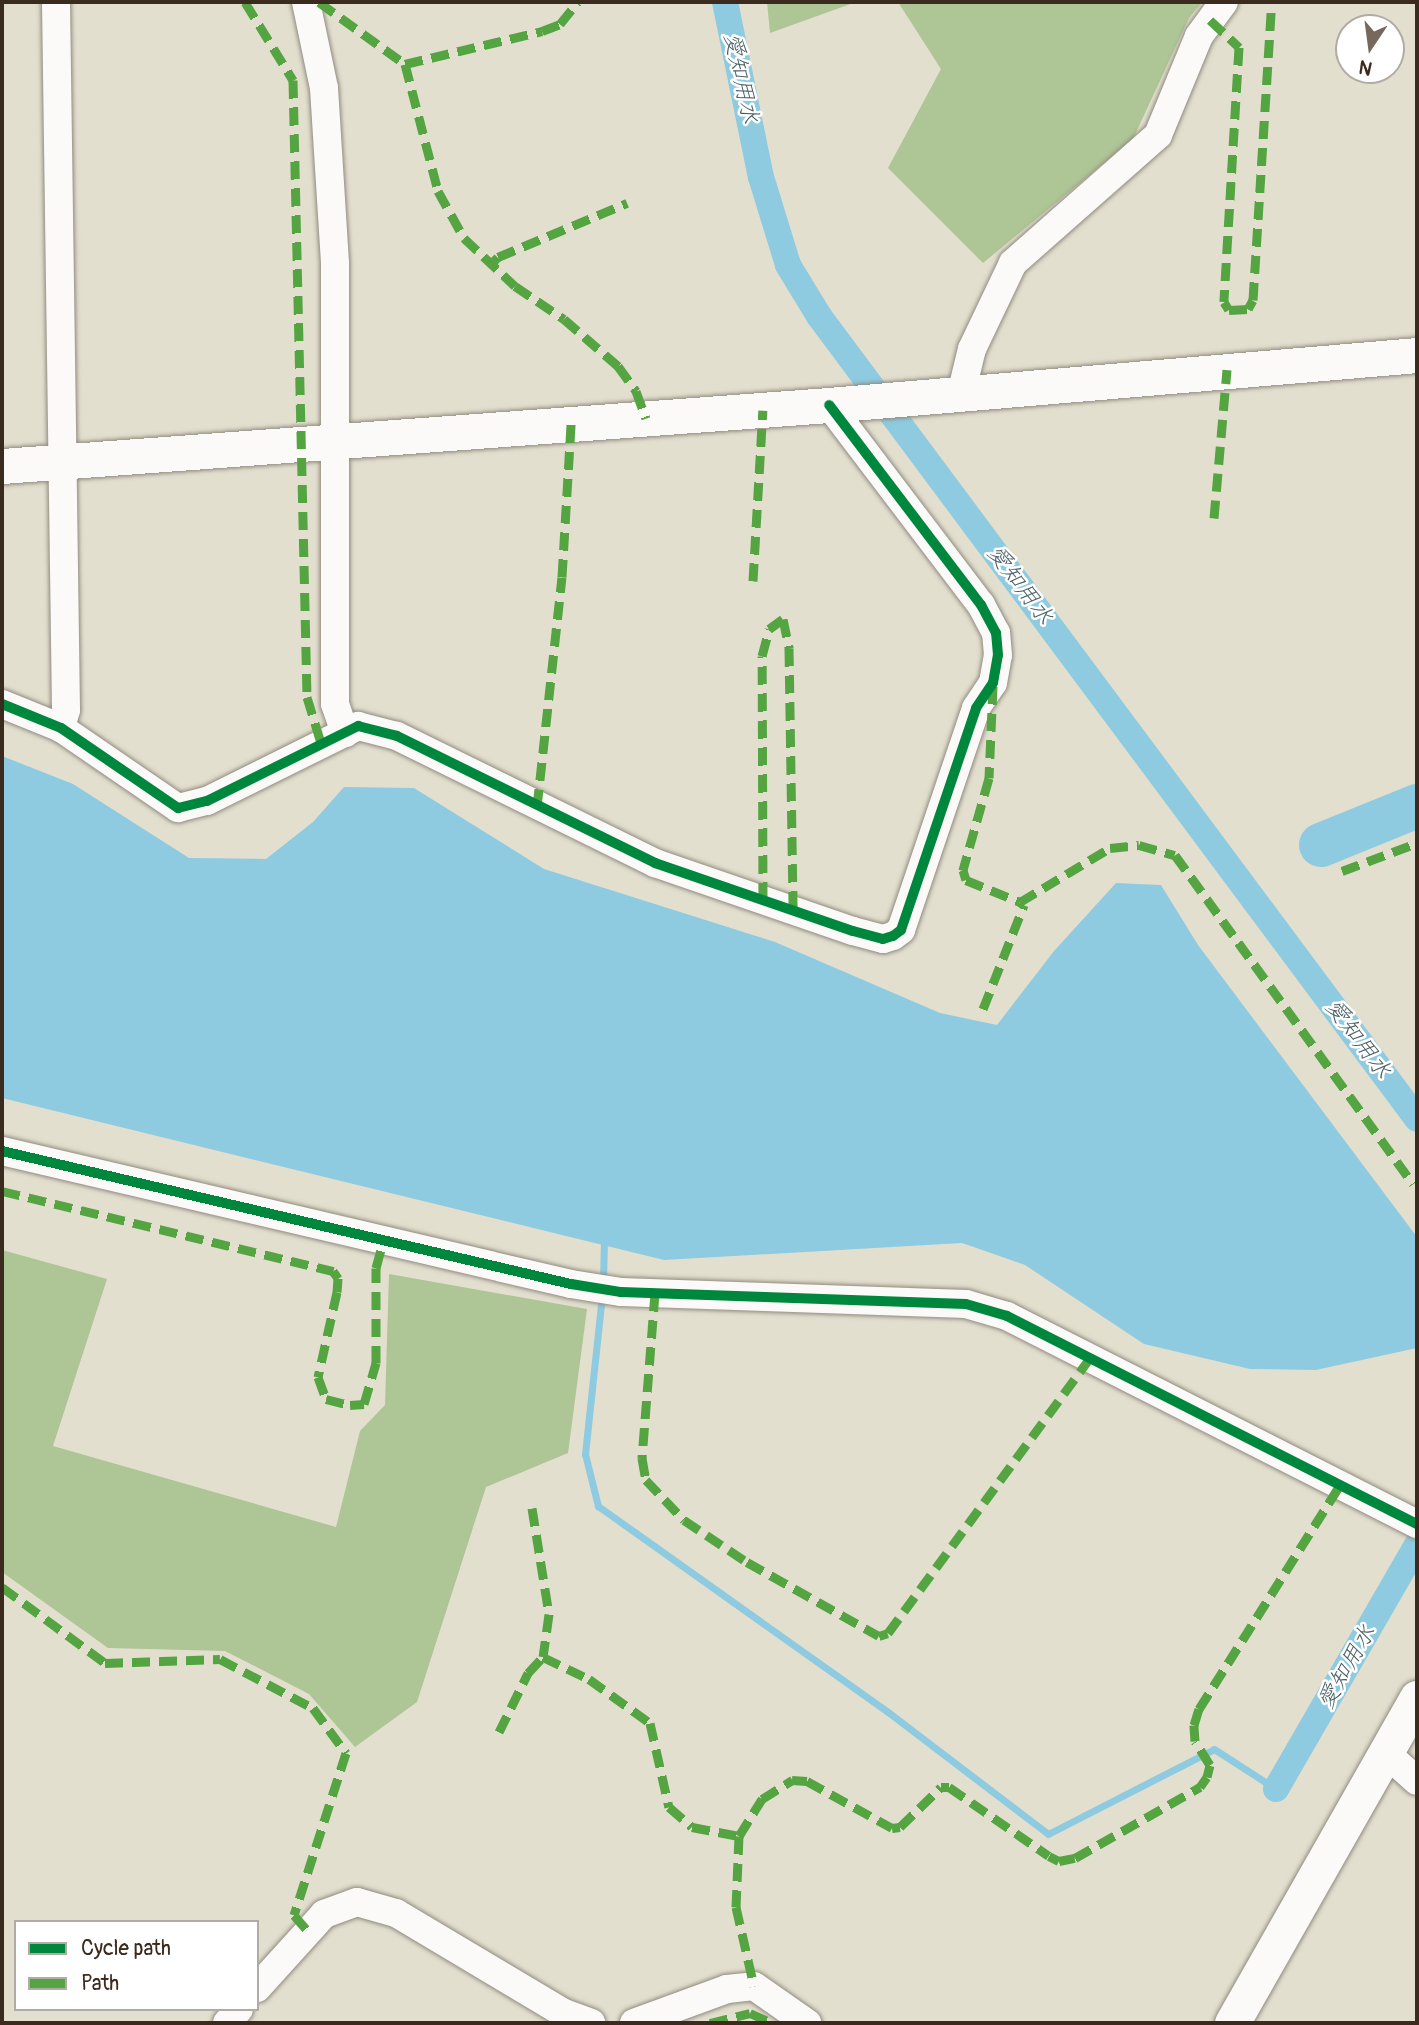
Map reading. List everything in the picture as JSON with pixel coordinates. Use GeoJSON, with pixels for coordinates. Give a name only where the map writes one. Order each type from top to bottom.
{"type":"FeatureCollection","features":[{"type":"Feature","properties":{"kind":"street"},"geometry":{"type":"LineString","coordinates":[[56,2],[66,710],[61,728]]}},
{"type":"Feature","properties":{"kind":"street"},"geometry":{"type":"LineString","coordinates":[[306,2],[324,88],[335,264],[335,704],[345,733]]}},
{"type":"Feature","properties":{"kind":"street"},"geometry":{"type":"LineString","coordinates":[[961,394],[981,324],[1013,263],[1157,135],[1199,36],[1224,2]]}},
{"type":"Feature","properties":{"kind":"street"},"geometry":{"type":"LineString","coordinates":[[2,466],[333,444],[1417,355]]}},
{"type":"Feature","properties":{"kind":"street"},"geometry":{"type":"LineString","coordinates":[[2,704],[61,728],[178,808],[207,801],[358,726],[397,736],[655,863],[853,931],[883,939],[893,936],[901,930],[976,708],[993,683],[999,655],[996,633],[981,605],[842,403]]}},
{"type":"Feature","properties":{"kind":"street"},"geometry":{"type":"LineString","coordinates":[[2,1151],[571,1284],[621,1292],[966,1304],[997,1313],[1409,1520]]}},
{"type":"Feature","properties":{"kind":"street"},"geometry":{"type":"LineString","coordinates":[[1232,2023],[1417,1698]]}},
{"type":"Feature","properties":{"kind":"street"},"geometry":{"type":"LineString","coordinates":[[1387,1754],[1417,1782]]}},
{"type":"Feature","properties":{"kind":"street"},"geometry":{"type":"LineString","coordinates":[[259,1986],[324,1914],[357,1902],[396,1913],[564,2013],[591,2023]]}},
{"type":"Feature","properties":{"kind":"street"},"geometry":{"type":"LineString","coordinates":[[634,2023],[727,1989],[754,1986],[807,2023]]}},
{"type":"Feature","properties":{"kind":"green space"},"geometry":{"type":"Polygon","coordinates":[[[767,2],[856,2],[770,33],[767,2]]]}},
{"type":"Feature","properties":{"kind":"green space"},"geometry":{"type":"Polygon","coordinates":[[[898,2],[1202,2],[1189,18],[1133,139],[983,263],[888,168],[941,69],[898,2]]]}},
{"type":"Feature","properties":{"kind":"green space"},"geometry":{"type":"Polygon","coordinates":[[[2,1250],[107,1279],[53,1446],[336,1527],[360,1431],[385,1405],[389,1274],[587,1309],[568,1453],[486,1487],[417,1702],[355,1747],[309,1694],[225,1651],[108,1648],[2,1572],[2,1250]]]}},
{"type":"Feature","properties":{"kind":"water"},"geometry":{"type":"Polygon","coordinates":[[[2,756],[73,784],[189,858],[266,859],[313,822],[344,787],[414,788],[544,869],[775,942],[940,1013],[997,1025],[1054,951],[1116,883],[1161,885],[1198,945],[1417,1237],[1417,1348],[1316,1370],[1250,1369],[1144,1344],[1025,1265],[962,1243],[664,1260],[2,1098],[2,756]]]}},
{"type":"Feature","properties":{"kind":"waterway","name":"愛知用水"},"geometry":{"type":"LineString","coordinates":[[725,2],[761,177],[788,265],[819,316],[1417,1119]]}},
{"type":"Feature","properties":{"kind":"waterway"},"geometry":{"type":"LineString","coordinates":[[1321,845],[1417,806]]}},
{"type":"Feature","properties":{"kind":"waterway"},"geometry":{"type":"LineString","coordinates":[[603,1283],[604,1239]]}},
{"type":"Feature","properties":{"kind":"waterway"},"geometry":{"type":"LineString","coordinates":[[602,1295],[585,1454],[598,1506],[888,1712],[1048,1834],[1214,1749],[1276,1789]]}},
{"type":"Feature","properties":{"kind":"waterway","name":"愛知用水"},"geometry":{"type":"LineString","coordinates":[[1276,1789],[1417,1545]]}},
{"type":"Feature","properties":{"kind":"marked path"},"geometry":{"type":"LineString","coordinates":[[245,2],[293,80],[307,697],[322,746]]}},
{"type":"Feature","properties":{"kind":"marked path"},"geometry":{"type":"LineString","coordinates":[[319,2],[405,64],[542,31],[560,24],[578,2]]}},
{"type":"Feature","properties":{"kind":"marked path"},"geometry":{"type":"LineString","coordinates":[[1210,20],[1239,47],[1224,302],[1229,310],[1248,309],[1253,300],[1272,2]]}},
{"type":"Feature","properties":{"kind":"marked path"},"geometry":{"type":"LineString","coordinates":[[405,64],[438,191],[464,238],[515,286],[564,319],[618,366],[636,391],[646,418]]}},
{"type":"Feature","properties":{"kind":"marked path"},"geometry":{"type":"LineString","coordinates":[[490,265],[498,257],[627,203]]}},
{"type":"Feature","properties":{"kind":"marked path"},"geometry":{"type":"LineString","coordinates":[[1214,518],[1227,370]]}},
{"type":"Feature","properties":{"kind":"marked path"},"geometry":{"type":"LineString","coordinates":[[753,581],[763,410]]}},
{"type":"Feature","properties":{"kind":"marked path"},"geometry":{"type":"LineString","coordinates":[[537,807],[562,577],[571,424]]}},
{"type":"Feature","properties":{"kind":"marked path"},"geometry":{"type":"LineString","coordinates":[[763,900],[762,656],[769,629],[783,619],[789,648],[793,910]]}},
{"type":"Feature","properties":{"kind":"marked path"},"geometry":{"type":"LineString","coordinates":[[993,686],[989,778],[963,870],[966,880],[1020,902],[1110,848],[1139,845],[1175,855],[1413,1184]]}},
{"type":"Feature","properties":{"kind":"marked path"},"geometry":{"type":"LineString","coordinates":[[1342,871],[1417,843]]}},
{"type":"Feature","properties":{"kind":"marked path"},"geometry":{"type":"LineString","coordinates":[[983,1009],[1024,905],[1020,902]]}},
{"type":"Feature","properties":{"kind":"marked path"},"geometry":{"type":"LineString","coordinates":[[2,1191],[333,1271],[338,1278],[337,1292],[318,1377],[326,1399],[350,1405],[364,1404],[376,1363],[376,1268],[384,1238]]}},
{"type":"Feature","properties":{"kind":"marked path"},"geometry":{"type":"LineString","coordinates":[[655,1293],[642,1458],[646,1480],[684,1520],[747,1562],[879,1636],[888,1633],[1090,1358]]}},
{"type":"Feature","properties":{"kind":"marked path"},"geometry":{"type":"LineString","coordinates":[[499,1732],[528,1673],[543,1657],[589,1679],[650,1723],[669,1807],[692,1827],[739,1836],[762,1799],[792,1780],[807,1781],[892,1828],[900,1827],[941,1787],[949,1787],[1049,1856],[1059,1861],[1075,1858],[1200,1787],[1207,1777],[1210,1765],[1195,1741],[1194,1725],[1199,1709],[1340,1485]]}},
{"type":"Feature","properties":{"kind":"marked path"},"geometry":{"type":"LineString","coordinates":[[532,1508],[549,1614],[543,1657]]}},
{"type":"Feature","properties":{"kind":"marked path"},"geometry":{"type":"LineString","coordinates":[[2,1587],[105,1663],[220,1659],[313,1708],[346,1753],[294,1915],[307,1930]]}},
{"type":"Feature","properties":{"kind":"marked path"},"geometry":{"type":"LineString","coordinates":[[739,1836],[736,1907],[754,1986]]}},
{"type":"Feature","properties":{"kind":"marked path"},"geometry":{"type":"LineString","coordinates":[[710,2023],[750,2013],[772,2023]]}},
{"type":"Feature","properties":{"kind":"cycle path"},"geometry":{"type":"LineString","coordinates":[[2,704],[61,728],[178,808],[207,801],[358,726],[397,736],[655,863],[853,931],[883,939],[893,936],[901,930],[976,708],[993,683],[998,655],[996,633],[981,605],[829,405]]}},
{"type":"Feature","properties":{"kind":"cycle path"},"geometry":{"type":"LineString","coordinates":[[2,1151],[571,1284],[621,1292],[966,1304],[1007,1316],[1417,1524]]}}]}
